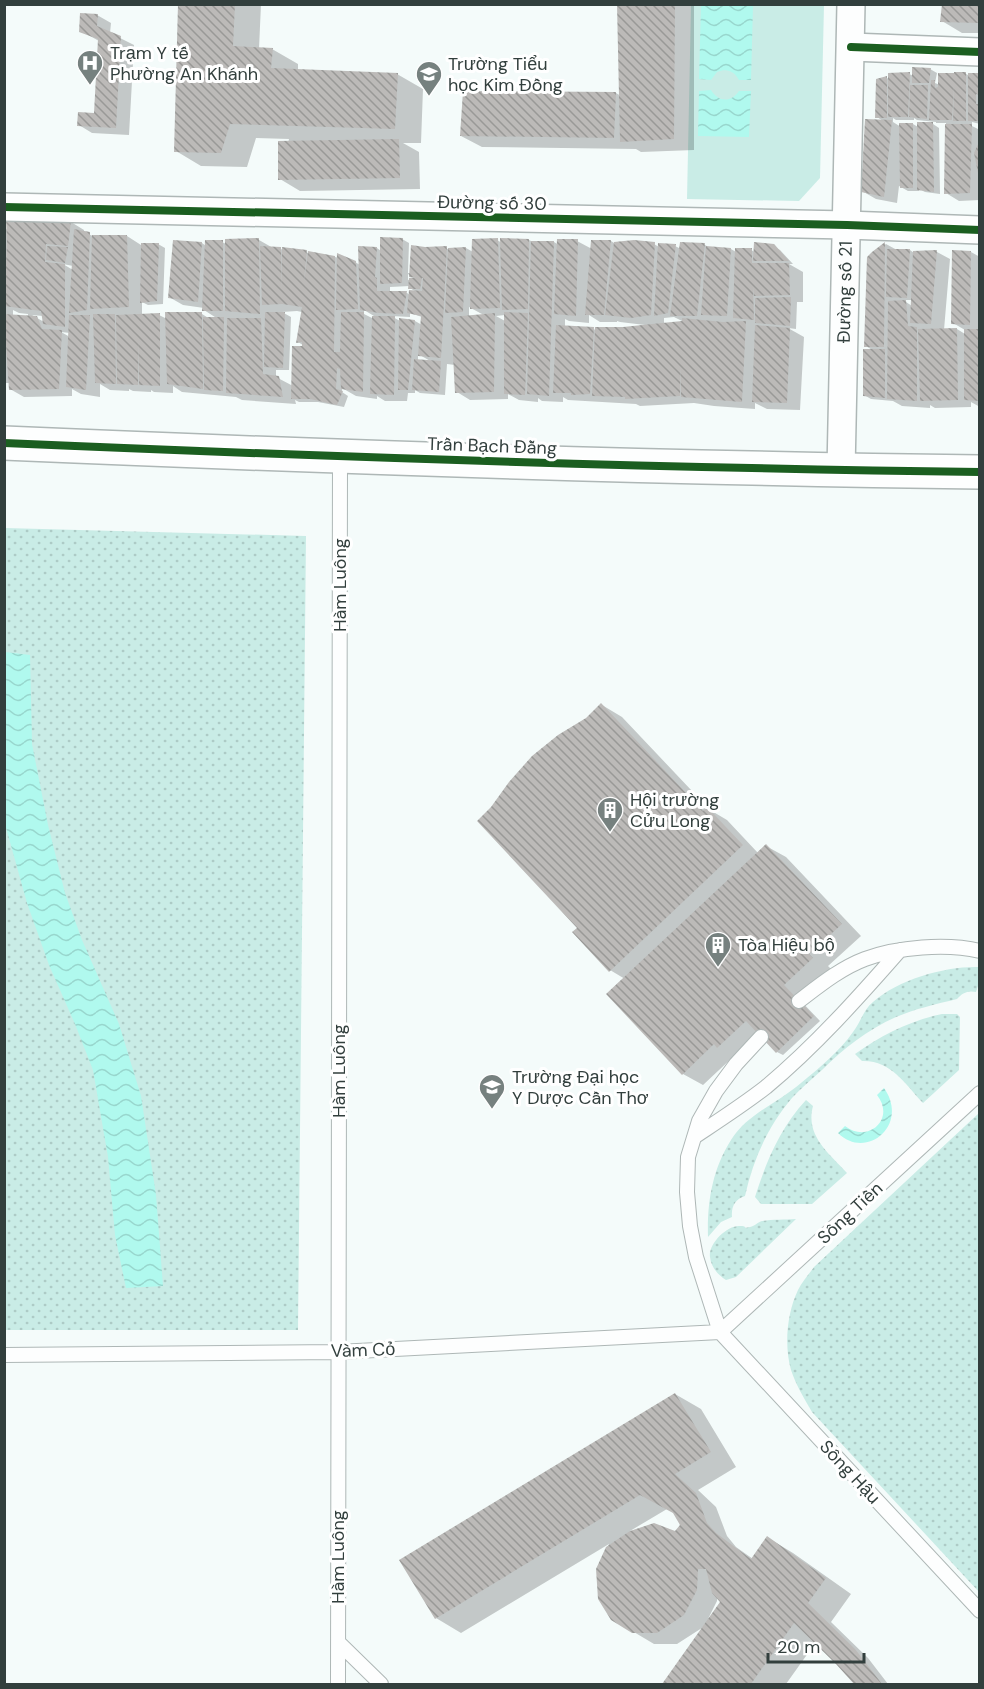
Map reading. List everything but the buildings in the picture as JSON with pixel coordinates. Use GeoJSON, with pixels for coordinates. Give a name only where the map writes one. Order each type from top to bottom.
{"type":"FeatureCollection","features":[{"type":"Feature","properties":{"kind":"street","name":"Đường số 21"},"geometry":{"type":"LineString","coordinates":[[841,470],[851,4]]}},
{"type":"Feature","properties":{"kind":"street"},"geometry":{"type":"LineString","coordinates":[[851,47],[980,51]]}},
{"type":"Feature","properties":{"kind":"street","name":"Đường số 30"},"geometry":{"type":"LineString","coordinates":[[4,207],[847,225],[980,230]]}},
{"type":"Feature","properties":{"kind":"street","name":"Trần Bạch Đằng"},"geometry":{"type":"LineString","coordinates":[[4,443],[340,457],[980,472]]}},
{"type":"Feature","properties":{"kind":"lane","name":"Hàm Luông"},"geometry":{"type":"LineString","coordinates":[[338,1684],[340,457]]}},
{"type":"Feature","properties":{"kind":"lane"},"geometry":{"type":"LineString","coordinates":[[799,1000],[832,975],[865,959],[900,950],[937,947],[980,951]]}},
{"type":"Feature","properties":{"kind":"lane"},"geometry":{"type":"LineString","coordinates":[[694,1137],[764,1089],[806,1052],[842,1016],[900,950]]}},
{"type":"Feature","properties":{"kind":"lane"},"geometry":{"type":"LineString","coordinates":[[720,1332],[696,1257],[690,1226],[687,1192],[688,1157],[699,1121],[716,1091],[736,1064],[761,1037]]}},
{"type":"Feature","properties":{"kind":"lane","name":"Sông Tiền"},"geometry":{"type":"LineString","coordinates":[[720,1332],[980,1093]]}},
{"type":"Feature","properties":{"kind":"lane","name":"Vàm Cỏ"},"geometry":{"type":"LineString","coordinates":[[4,1355],[338,1352],[720,1332]]}},
{"type":"Feature","properties":{"kind":"lane","name":"Sông Hậu"},"geometry":{"type":"LineString","coordinates":[[720,1332],[980,1611]]}},
{"type":"Feature","properties":{"kind":"lane"},"geometry":{"type":"LineString","coordinates":[[338,1642],[381,1684]]}},
{"type":"Feature","properties":{"kind":"shaded area"},"geometry":{"type":"Polygon","coordinates":[[[691,5],[824,5],[820,178],[799,201],[687,199],[691,5]]]}},
{"type":"Feature","properties":{"kind":"shaded area"},"geometry":{"type":"Polygon","coordinates":[[[5,528],[306,536],[298,1330],[5,1330],[5,528]]]}},
{"type":"Feature","properties":{"kind":"shaded area"},"geometry":{"type":"Polygon","coordinates":[[[979,967],[979,983],[976,992],[968,992],[957,999],[896,1017],[875,1028],[847,1047],[799,1091],[783,1109],[769,1132],[752,1169],[745,1196],[734,1204],[732,1217],[721,1222],[708,1237],[708,1212],[715,1175],[731,1140],[745,1123],[815,1072],[848,1039],[870,1005],[884,994],[923,976],[952,969],[979,967]]]}},
{"type":"Feature","properties":{"kind":"shaded area"},"geometry":{"type":"Polygon","coordinates":[[[942,1014],[957,1014],[960,1017],[959,1070],[923,1103],[897,1074],[881,1064],[862,1061],[855,1054],[896,1030],[942,1014]]]}},
{"type":"Feature","properties":{"kind":"shaded area"},"geometry":{"type":"Polygon","coordinates":[[[806,1100],[813,1106],[811,1117],[815,1135],[826,1151],[847,1173],[812,1204],[761,1204],[755,1197],[769,1158],[781,1134],[806,1100]]]}},
{"type":"Feature","properties":{"kind":"shaded area"},"geometry":{"type":"Polygon","coordinates":[[[979,1113],[979,1592],[812,1412],[791,1370],[787,1340],[794,1299],[814,1267],[979,1113]]]}},
{"type":"Feature","properties":{"kind":"shaded area"},"geometry":{"type":"Polygon","coordinates":[[[796,1219],[736,1277],[726,1280],[713,1267],[710,1252],[715,1241],[724,1232],[740,1226],[750,1227],[766,1220],[796,1219]]]}},
{"type":"Feature","properties":{"kind":"water"},"geometry":{"type":"Polygon","coordinates":[[[701,5],[753,5],[751,80],[739,80],[735,74],[727,70],[717,72],[711,80],[699,79],[701,5]]]}},
{"type":"Feature","properties":{"kind":"water"},"geometry":{"type":"Polygon","coordinates":[[[711,90],[717,97],[725,100],[732,98],[739,91],[751,91],[749,137],[698,136],[699,91],[711,90]]]}},
{"type":"Feature","properties":{"kind":"water"},"geometry":{"type":"Polygon","coordinates":[[[5,652],[30,655],[32,744],[48,825],[65,893],[82,940],[119,1024],[141,1096],[156,1195],[163,1286],[126,1288],[115,1235],[108,1157],[93,1070],[49,965],[27,903],[5,824],[5,652]]]}},
{"type":"Feature","properties":{"kind":"water"},"geometry":{"type":"Polygon","coordinates":[[[884,1088],[891,1102],[892,1115],[881,1135],[872,1141],[861,1143],[849,1141],[838,1133],[845,1126],[862,1132],[877,1126],[883,1112],[877,1095],[884,1088]]]}},
{"type":"Feature","properties":{"kind":"cycle path"},"geometry":{"type":"LineString","coordinates":[[851,47],[980,52]]}},
{"type":"Feature","properties":{"kind":"cycle path"},"geometry":{"type":"LineString","coordinates":[[4,207],[847,225],[980,230]]}},
{"type":"Feature","properties":{"kind":"cycle path"},"geometry":{"type":"LineString","coordinates":[[4,443],[492,461],[980,472]]}},
{"type":"Feature","properties":{"kind":"place","name":"Trạm Y tế Phường An Khánh"},"geometry":{"type":"Point","coordinates":[90,86]}},
{"type":"Feature","properties":{"kind":"place","name":"Trường Tiểu học Kim Đồng"},"geometry":{"type":"Point","coordinates":[429,97]}},
{"type":"Feature","properties":{"kind":"place","name":"Hội trường Cửu Long"},"geometry":{"type":"Point","coordinates":[610,833]}},
{"type":"Feature","properties":{"kind":"place","name":"Tòa Hiệu bộ"},"geometry":{"type":"Point","coordinates":[718,968]}},
{"type":"Feature","properties":{"kind":"place","name":"Trường Đại học Y Dược Cần Thơ"},"geometry":{"type":"Point","coordinates":[492,1110]}}]}
